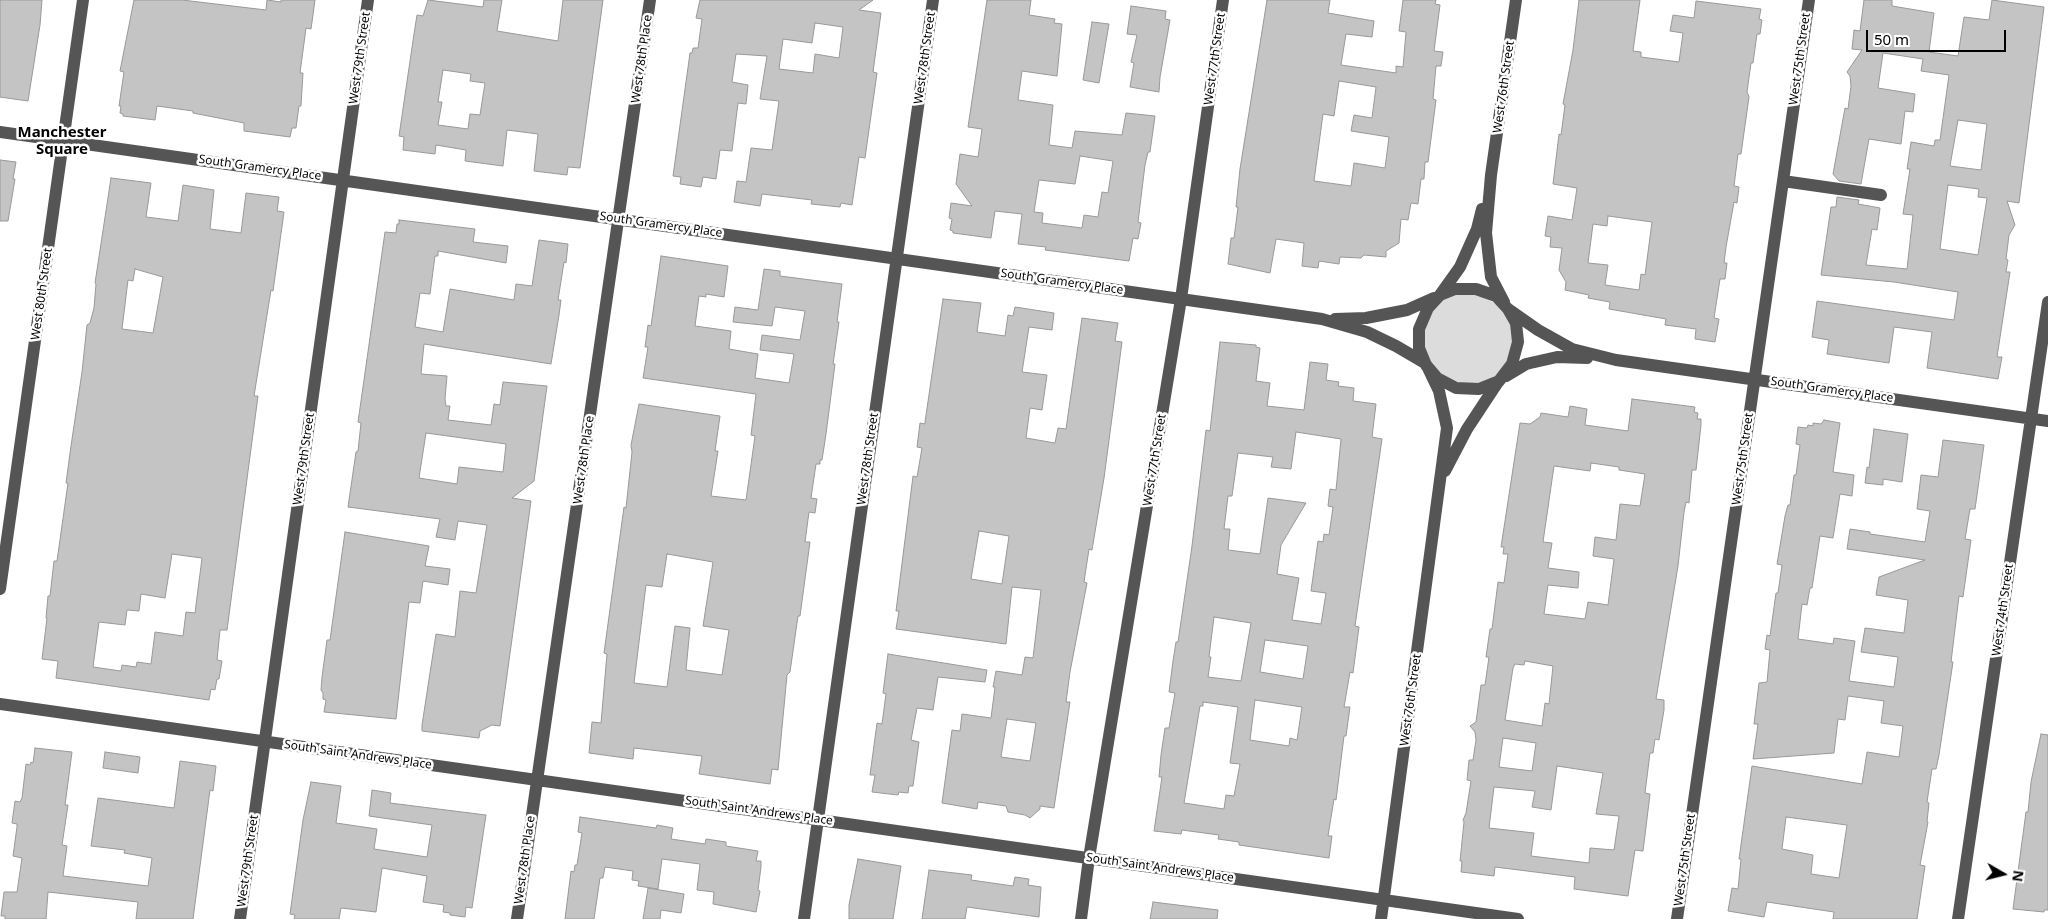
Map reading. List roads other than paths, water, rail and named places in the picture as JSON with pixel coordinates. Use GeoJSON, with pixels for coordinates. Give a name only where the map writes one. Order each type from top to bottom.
{"type":"FeatureCollection","features":[{"type":"Feature","properties":{"kind":"street","name":"West 80th Street"},"geometry":{"type":"LineString","coordinates":[[0,589],[83,0]]}},
{"type":"Feature","properties":{"kind":"street","name":"West 79th Street"},"geometry":{"type":"LineString","coordinates":[[240,919],[368,0]]}},
{"type":"Feature","properties":{"kind":"street","name":"West 78th Place"},"geometry":{"type":"LineString","coordinates":[[516,919],[650,0]]}},
{"type":"Feature","properties":{"kind":"street","name":"West 78th Street"},"geometry":{"type":"LineString","coordinates":[[804,919],[933,0]]}},
{"type":"Feature","properties":{"kind":"street","name":"West 77th Street"},"geometry":{"type":"LineString","coordinates":[[1081,919],[1089,858],[1181,299],[1223,0]]}},
{"type":"Feature","properties":{"kind":"street","name":"West 76th Street"},"geometry":{"type":"LineString","coordinates":[[1508,308],[1491,277],[1486,233],[1491,175],[1516,0]]}},
{"type":"Feature","properties":{"kind":"street","name":"West 75th Street"},"geometry":{"type":"LineString","coordinates":[[1677,919],[1809,0]]}},
{"type":"Feature","properties":{"kind":"street","name":"South Gramercy Place"},"geometry":{"type":"LineString","coordinates":[[0,132],[1322,319],[1367,332],[1396,346],[1426,365]]}},
{"type":"Feature","properties":{"kind":"street","name":"West 76th Street"},"geometry":{"type":"LineString","coordinates":[[1440,296],[1460,267],[1477,229],[1491,175]]}},
{"type":"Feature","properties":{"kind":"street"},"geometry":{"type":"LineString","coordinates":[[1783,181],[1881,195]]}},
{"type":"Feature","properties":{"kind":"street"},"geometry":{"type":"LineString","coordinates":[[1456,288],[1476,288],[1496,296],[1508,308],[1516,323],[1518,342],[1512,364],[1499,381],[1479,389],[1456,388],[1437,378],[1426,365],[1419,348],[1419,329],[1428,308],[1440,296],[1456,288]]}},
{"type":"Feature","properties":{"kind":"street","name":"South Gramercy Place"},"geometry":{"type":"LineString","coordinates":[[1322,319],[1374,316],[1407,310],[1440,296]]}},
{"type":"Feature","properties":{"kind":"street","name":"West 74th Street"},"geometry":{"type":"LineString","coordinates":[[1958,919],[2048,302]]}},
{"type":"Feature","properties":{"kind":"street","name":"South Gramercy Place"},"geometry":{"type":"LineString","coordinates":[[1508,308],[1538,330],[1572,349],[1616,360]]}},
{"type":"Feature","properties":{"kind":"street","name":"South Gramercy Place"},"geometry":{"type":"LineString","coordinates":[[1499,381],[1526,364],[1557,357],[1616,360],[2048,421]]}},
{"type":"Feature","properties":{"kind":"street","name":"West 76th Street"},"geometry":{"type":"LineString","coordinates":[[1381,919],[1448,428],[1439,391],[1426,365]]}},
{"type":"Feature","properties":{"kind":"street","name":"West 76th Street"},"geometry":{"type":"LineString","coordinates":[[1441,480],[1467,429],[1499,381]]}},
{"type":"Feature","properties":{"kind":"street","name":"South Saint Andrews Place"},"geometry":{"type":"LineString","coordinates":[[0,704],[1518,919]]}},
{"type":"Feature","properties":{"kind":"district","name":"Manchester Square"},"geometry":{"type":"Point","coordinates":[62,142]}}]}
